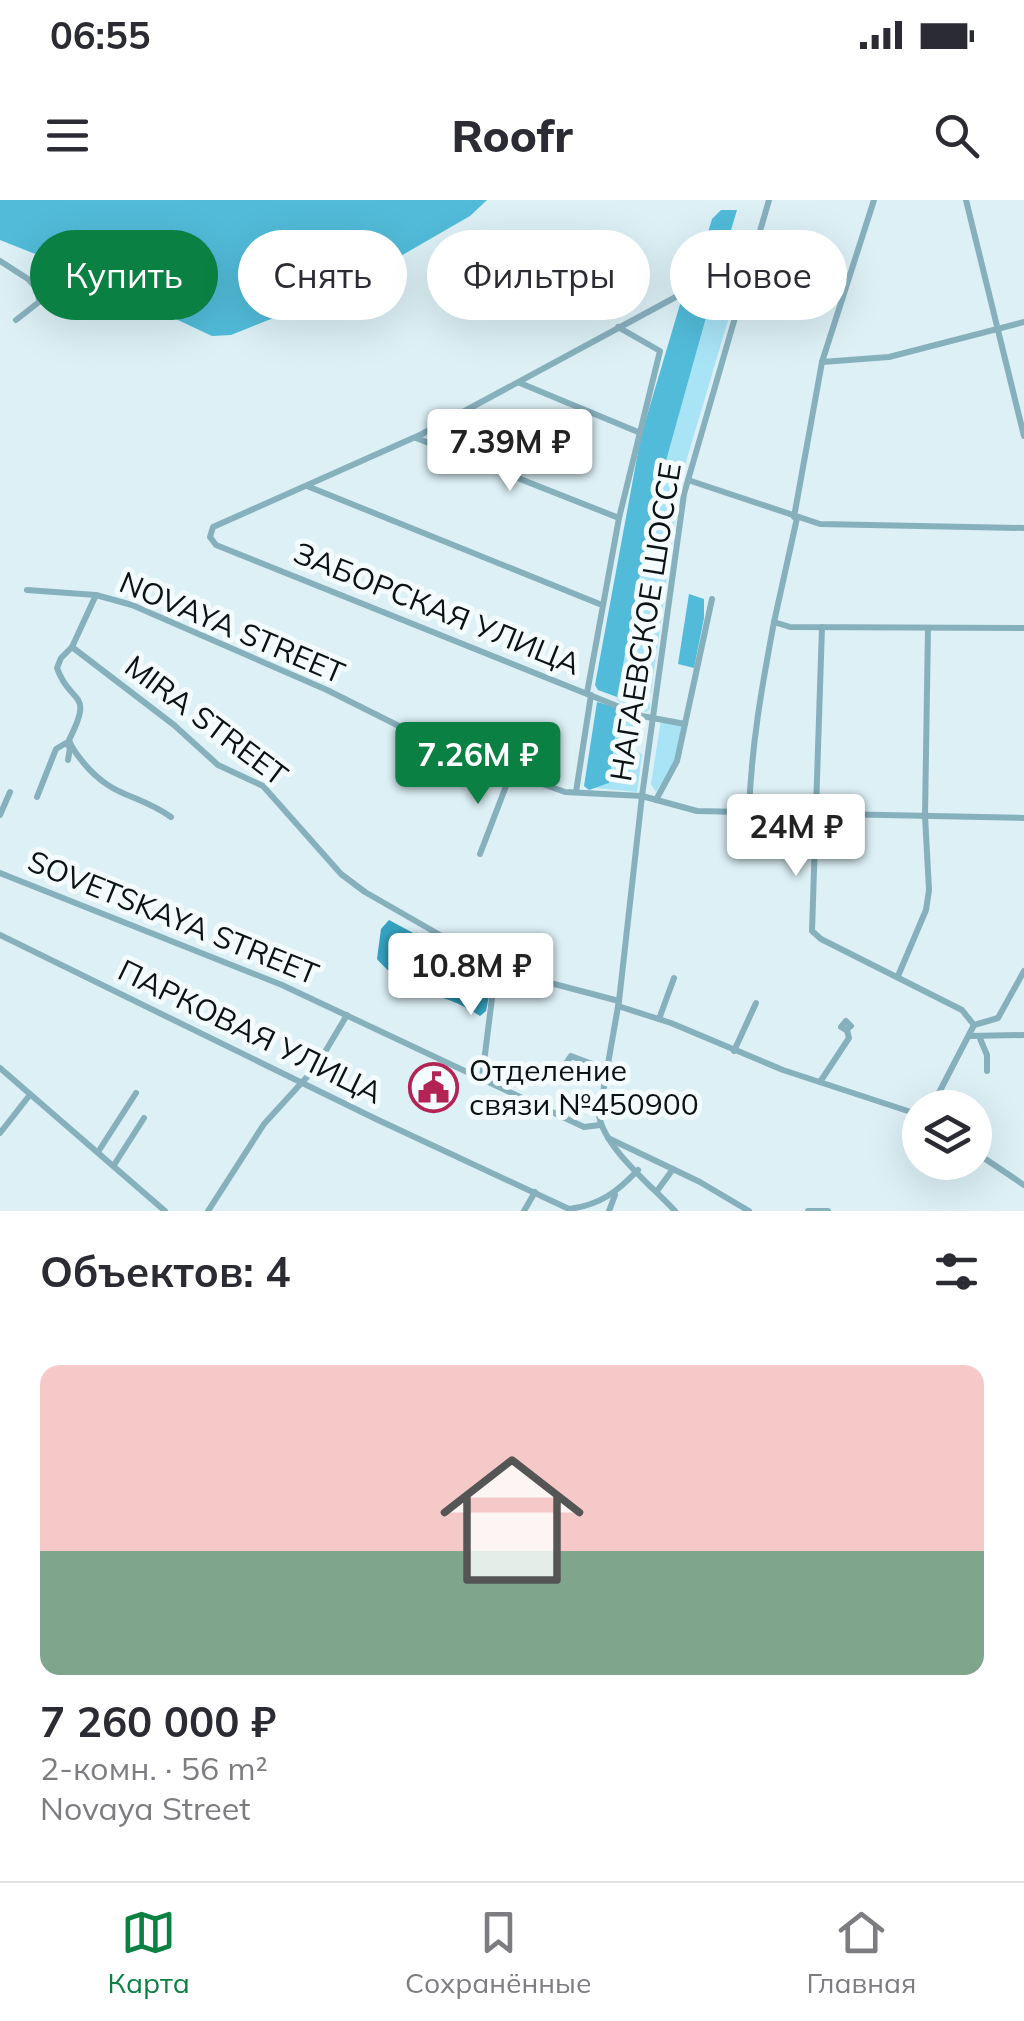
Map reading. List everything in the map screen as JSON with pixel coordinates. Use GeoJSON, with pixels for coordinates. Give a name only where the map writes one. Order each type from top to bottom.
{"type":"FeatureCollection","features":[{"type":"Feature","properties":{"kind":"street","name":"НАГАЕВСКОЕ ШОССЕ"},"geometry":{"type":"LineString","coordinates":[[760,230],[769,200]]}},
{"type":"Feature","properties":{"kind":"street"},"geometry":{"type":"LineString","coordinates":[[748,812],[750,758],[762,672],[796,518],[822,362],[874,200]]}},
{"type":"Feature","properties":{"kind":"street"},"geometry":{"type":"LineString","coordinates":[[966,200],[1024,436]]}},
{"type":"Feature","properties":{"kind":"street"},"geometry":{"type":"LineString","coordinates":[[0,261],[28,279],[40,295],[35,306],[16,320]]}},
{"type":"Feature","properties":{"kind":"street"},"geometry":{"type":"LineString","coordinates":[[305,486],[414,437],[670,300]]}},
{"type":"Feature","properties":{"kind":"street","name":"НАГАЕВСКОЕ ШОССЕ"},"geometry":{"type":"LineString","coordinates":[[601,1124],[673,556],[688,480],[733,320]]}},
{"type":"Feature","properties":{"kind":"street"},"geometry":{"type":"LineString","coordinates":[[822,362],[889,357],[1024,322]]}},
{"type":"Feature","properties":{"kind":"street"},"geometry":{"type":"LineString","coordinates":[[576,792],[602,605],[638,432],[660,350],[618,327]]}},
{"type":"Feature","properties":{"kind":"street"},"geometry":{"type":"LineString","coordinates":[[518,382],[638,432]]}},
{"type":"Feature","properties":{"kind":"street"},"geometry":{"type":"LineString","coordinates":[[414,437],[619,518]]}},
{"type":"Feature","properties":{"kind":"street"},"geometry":{"type":"LineString","coordinates":[[688,480],[820,524],[1024,528]]}},
{"type":"Feature","properties":{"kind":"street"},"geometry":{"type":"LineString","coordinates":[[305,486],[602,605]]}},
{"type":"Feature","properties":{"kind":"street","name":"ЗАБОРСКАЯ УЛИЦА"},"geometry":{"type":"LineString","coordinates":[[305,486],[213,527],[210,537],[216,545],[642,716],[685,724]]}},
{"type":"Feature","properties":{"kind":"street","name":"NOVAYA STREET"},"geometry":{"type":"LineString","coordinates":[[27,590],[96,595],[132,605],[271,664],[443,748],[576,792],[642,796],[697,811],[1024,818]]}},
{"type":"Feature","properties":{"kind":"street"},"geometry":{"type":"LineString","coordinates":[[68,760],[82,705],[57,668],[72,647],[96,595]]}},
{"type":"Feature","properties":{"kind":"street"},"geometry":{"type":"LineString","coordinates":[[656,800],[674,771],[712,599]]}},
{"type":"Feature","properties":{"kind":"street"},"geometry":{"type":"LineString","coordinates":[[774,622],[822,627],[1024,628]]}},
{"type":"Feature","properties":{"kind":"street"},"geometry":{"type":"LineString","coordinates":[[822,627],[812,931],[962,1010],[974,1025]]}},
{"type":"Feature","properties":{"kind":"street"},"geometry":{"type":"LineString","coordinates":[[898,976],[926,910],[929,890],[925,816],[928,628]]}},
{"type":"Feature","properties":{"kind":"street","name":"MIRA STREET"},"geometry":{"type":"LineString","coordinates":[[72,647],[218,764],[263,786],[341,874],[365,892],[501,970],[618,1003],[734,1051],[902,1109]]}},
{"type":"Feature","properties":{"kind":"street"},"geometry":{"type":"LineString","coordinates":[[37,797],[56,749],[69,744]]}},
{"type":"Feature","properties":{"kind":"street"},"geometry":{"type":"LineString","coordinates":[[69,744],[93,776],[108,788],[171,818]]}},
{"type":"Feature","properties":{"kind":"street"},"geometry":{"type":"LineString","coordinates":[[480,854],[510,773]]}},
{"type":"Feature","properties":{"kind":"street"},"geometry":{"type":"LineString","coordinates":[[0,815],[10,792]]}},
{"type":"Feature","properties":{"kind":"street"},"geometry":{"type":"LineString","coordinates":[[0,887],[3,874]]}},
{"type":"Feature","properties":{"kind":"street","name":"SOVETSKAYA STREET"},"geometry":{"type":"LineString","coordinates":[[3,874],[282,985],[584,1127],[601,1124]]}},
{"type":"Feature","properties":{"kind":"street","name":"ПАРКОВАЯ УЛИЦА"},"geometry":{"type":"LineString","coordinates":[[0,935],[569,1209],[586,1207],[616,1194],[638,1170]]}},
{"type":"Feature","properties":{"kind":"street"},"geometry":{"type":"LineString","coordinates":[[482,1078],[492,998],[501,970]]}},
{"type":"Feature","properties":{"kind":"street"},"geometry":{"type":"LineString","coordinates":[[940,1090],[974,1025],[998,1018],[1024,971]]}},
{"type":"Feature","properties":{"kind":"street"},"geometry":{"type":"LineString","coordinates":[[659,1019],[674,978]]}},
{"type":"Feature","properties":{"kind":"street"},"geometry":{"type":"LineString","coordinates":[[734,1051],[756,1003]]}},
{"type":"Feature","properties":{"kind":"street"},"geometry":{"type":"LineString","coordinates":[[208,1211],[264,1124],[316,1067],[347,1015]]}},
{"type":"Feature","properties":{"kind":"street"},"geometry":{"type":"LineString","coordinates":[[820,1082],[848,1038],[847,1030]]}},
{"type":"Feature","properties":{"kind":"street"},"geometry":{"type":"LineString","coordinates":[[969,1036],[1024,1035]]}},
{"type":"Feature","properties":{"kind":"street"},"geometry":{"type":"LineString","coordinates":[[979,1036],[987,1055],[987,1070]]}},
{"type":"Feature","properties":{"kind":"street"},"geometry":{"type":"LineString","coordinates":[[559,1074],[571,1056],[600,1068],[608,1063]]}},
{"type":"Feature","properties":{"kind":"street"},"geometry":{"type":"LineString","coordinates":[[0,1068],[166,1211]]}},
{"type":"Feature","properties":{"kind":"street"},"geometry":{"type":"LineString","coordinates":[[98,1152],[136,1094]]}},
{"type":"Feature","properties":{"kind":"street"},"geometry":{"type":"LineString","coordinates":[[0,1132],[29,1096]]}},
{"type":"Feature","properties":{"kind":"street"},"geometry":{"type":"LineString","coordinates":[[114,1166],[144,1118]]}},
{"type":"Feature","properties":{"kind":"street"},"geometry":{"type":"LineString","coordinates":[[601,1124],[608,1138],[674,1211]]}},
{"type":"Feature","properties":{"kind":"street"},"geometry":{"type":"LineString","coordinates":[[608,1138],[749,1211]]}},
{"type":"Feature","properties":{"kind":"street"},"geometry":{"type":"LineString","coordinates":[[992,1163],[1024,1185]]}},
{"type":"Feature","properties":{"kind":"street"},"geometry":{"type":"LineString","coordinates":[[656,1190],[673,1169]]}},
{"type":"Feature","properties":{"kind":"street"},"geometry":{"type":"LineString","coordinates":[[524,1211],[535,1192]]}},
{"type":"Feature","properties":{"kind":"street"},"geometry":{"type":"LineString","coordinates":[[609,1211],[616,1194]]}},
{"type":"Feature","properties":{"kind":"street"},"geometry":{"type":"LineString","coordinates":[[808,1211],[828,1211]]}},
{"type":"Feature","properties":{"kind":"shaded area"},"geometry":{"type":"Polygon","coordinates":[[[0,200],[487,200],[446,230],[427,230],[427,241],[407,252],[407,230],[238,230],[238,320],[269,320],[231,335],[212,336],[178,320],[218,320],[218,230],[30,230],[30,252],[0,240],[0,200]]]}},
{"type":"Feature","properties":{"kind":"shaded area"},"geometry":{"type":"Polygon","coordinates":[[[721,210],[737,210],[731,230],[709,230],[721,210]]]}},
{"type":"Feature","properties":{"kind":"shaded area"},"geometry":{"type":"Polygon","coordinates":[[[675,320],[705,320],[652,511],[617,697],[595,685],[641,436],[675,320]]]}},
{"type":"Feature","properties":{"kind":"shaded area"},"geometry":{"type":"Polygon","coordinates":[[[705,320],[728,320],[680,482],[651,693],[634,690],[631,699],[649,703],[646,712],[618,701],[617,697],[652,511],[705,320]]]}},
{"type":"Feature","properties":{"kind":"shaded area"},"geometry":{"type":"Polygon","coordinates":[[[689,594],[704,599],[694,668],[678,664],[689,594]]]}},
{"type":"Feature","properties":{"kind":"shaded area"},"geometry":{"type":"Polygon","coordinates":[[[597,702],[619,708],[609,783],[589,790],[584,786],[597,702]]]}},
{"type":"Feature","properties":{"kind":"shaded area"},"geometry":{"type":"Polygon","coordinates":[[[619,708],[635,717],[629,734],[631,750],[642,754],[637,792],[595,788],[609,783],[619,708]]]}},
{"type":"Feature","properties":{"kind":"shaded area"},"geometry":{"type":"Polygon","coordinates":[[[661,720],[682,725],[675,761],[656,792],[651,784],[661,720]]]}},
{"type":"Feature","properties":{"kind":"shaded area"},"geometry":{"type":"Polygon","coordinates":[[[389,920],[473,965],[487,967],[493,975],[486,1011],[480,1016],[415,988],[390,972],[377,959],[381,929],[389,920]]]}},
{"type":"Feature","properties":{"kind":"place","name":"Отделение связи №450900"},"geometry":{"type":"Point","coordinates":[434,1088]}}]}
